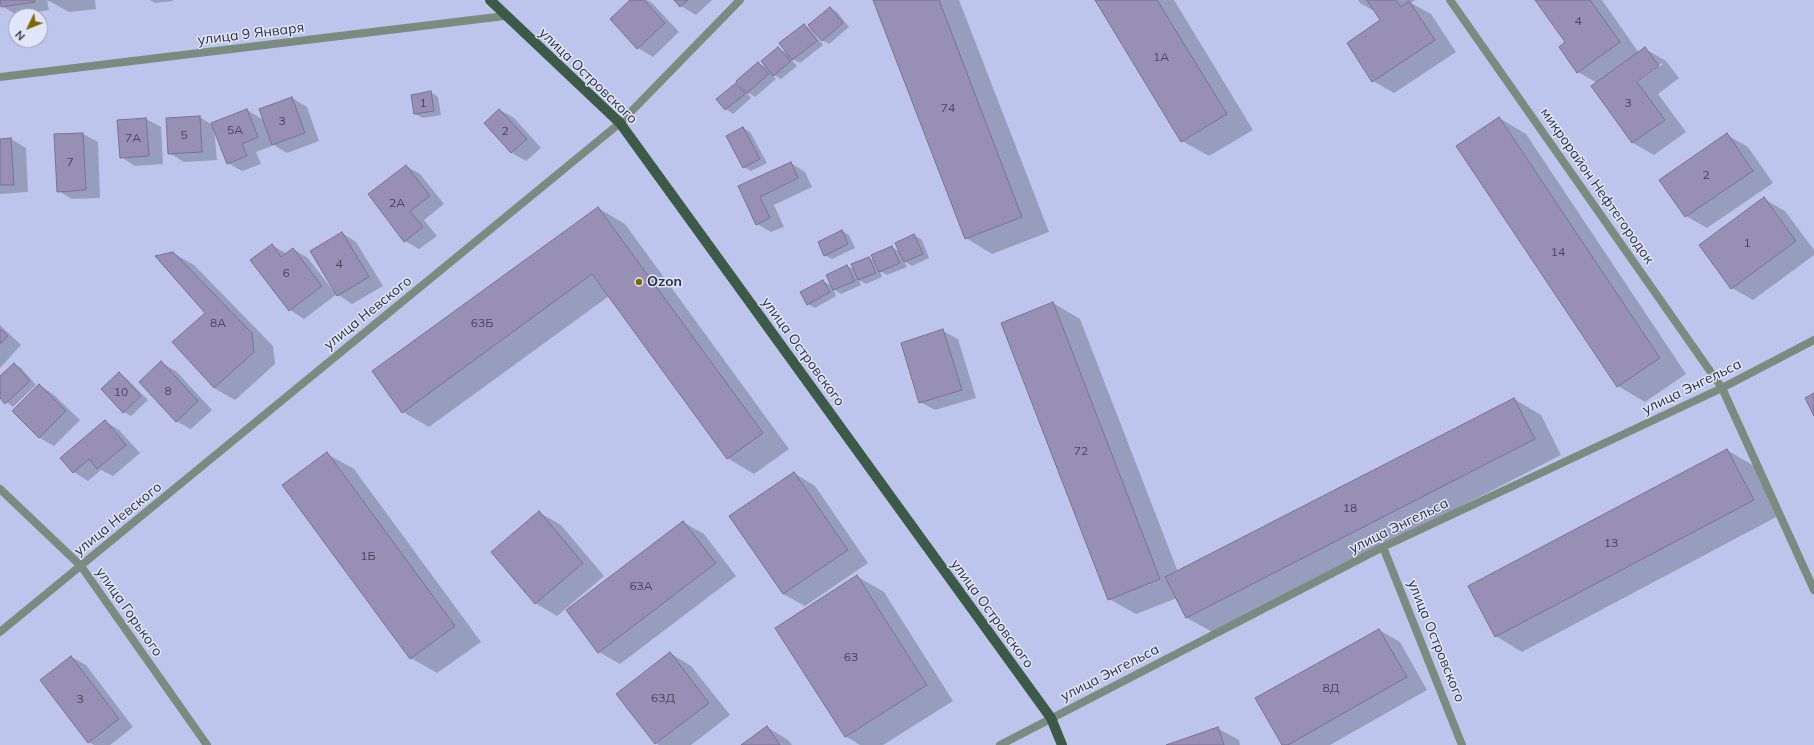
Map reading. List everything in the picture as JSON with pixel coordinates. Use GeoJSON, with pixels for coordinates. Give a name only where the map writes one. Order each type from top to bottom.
{"type":"FeatureCollection","features":[{"type":"Feature","properties":{"kind":"main road","name":"улица Островского"},"geometry":{"type":"LineString","coordinates":[[490,0],[620,123],[1051,718],[1062,745]]}},
{"type":"Feature","properties":{"kind":"street","name":"улица Невского"},"geometry":{"type":"LineString","coordinates":[[0,632],[620,123],[740,0]]}},
{"type":"Feature","properties":{"kind":"street","name":"микрорайон Нефтегородок"},"geometry":{"type":"LineString","coordinates":[[1450,0],[1722,388],[1814,590]]}},
{"type":"Feature","properties":{"kind":"street","name":"улица 9 Января"},"geometry":{"type":"LineString","coordinates":[[0,77],[506,16]]}},
{"type":"Feature","properties":{"kind":"street","name":"улица Энгельса"},"geometry":{"type":"LineString","coordinates":[[1000,745],[1383,547],[1722,388],[1814,340]]}},
{"type":"Feature","properties":{"kind":"street","name":"улица Горького"},"geometry":{"type":"LineString","coordinates":[[0,489],[81,566],[207,745]]}},
{"type":"Feature","properties":{"kind":"street","name":"улица Островского"},"geometry":{"type":"LineString","coordinates":[[1383,547],[1462,745]]}},
{"type":"Feature","properties":{"kind":"building"},"geometry":{"type":"Polygon","coordinates":[[[0,0],[34,0],[35,2],[1,7],[0,0]]]}},
{"type":"Feature","properties":{"kind":"building"},"geometry":{"type":"Polygon","coordinates":[[[630,0],[644,0],[665,23],[637,49],[610,19],[630,0]]]}},
{"type":"Feature","properties":{"kind":"building"},"geometry":{"type":"Polygon","coordinates":[[[674,0],[688,0],[680,7],[674,0]]]}},
{"type":"Feature","properties":{"kind":"building"},"geometry":{"type":"Polygon","coordinates":[[[873,0],[939,0],[1022,217],[965,239],[873,0]]]}},
{"type":"Feature","properties":{"kind":"building"},"geometry":{"type":"Polygon","coordinates":[[[1095,0],[1157,0],[1227,114],[1181,142],[1095,0]]]}},
{"type":"Feature","properties":{"kind":"building"},"geometry":{"type":"Polygon","coordinates":[[[1367,0],[1396,0],[1401,7],[1409,1],[1435,40],[1372,82],[1347,43],[1380,20],[1367,0]]]}},
{"type":"Feature","properties":{"kind":"building"},"geometry":{"type":"Polygon","coordinates":[[[1535,0],[1590,0],[1620,42],[1577,73],[1559,47],[1565,42],[1535,0]]]}},
{"type":"Feature","properties":{"kind":"building"},"geometry":{"type":"Polygon","coordinates":[[[830,7],[843,23],[822,41],[808,25],[830,7]]]}},
{"type":"Feature","properties":{"kind":"building"},"geometry":{"type":"Polygon","coordinates":[[[804,24],[817,41],[792,60],[779,43],[804,24]]]}},
{"type":"Feature","properties":{"kind":"building"},"geometry":{"type":"Polygon","coordinates":[[[778,47],[791,61],[773,76],[761,61],[778,47]]]}},
{"type":"Feature","properties":{"kind":"building"},"geometry":{"type":"Polygon","coordinates":[[[1645,47],[1659,66],[1637,82],[1665,120],[1632,143],[1591,86],[1645,47]]]}},
{"type":"Feature","properties":{"kind":"building"},"geometry":{"type":"Polygon","coordinates":[[[758,62],[769,74],[747,93],[736,81],[758,62]]]}},
{"type":"Feature","properties":{"kind":"building"},"geometry":{"type":"Polygon","coordinates":[[[736,83],[745,94],[725,110],[716,99],[736,83]]]}},
{"type":"Feature","properties":{"kind":"building"},"geometry":{"type":"Polygon","coordinates":[[[431,91],[434,111],[414,114],[411,95],[431,91]]]}},
{"type":"Feature","properties":{"kind":"building"},"geometry":{"type":"Polygon","coordinates":[[[292,97],[305,133],[272,145],[259,109],[292,97]]]}},
{"type":"Feature","properties":{"kind":"building"},"geometry":{"type":"Polygon","coordinates":[[[247,109],[258,137],[242,144],[247,156],[227,164],[211,123],[247,109]]]}},
{"type":"Feature","properties":{"kind":"building"},"geometry":{"type":"Polygon","coordinates":[[[499,109],[527,139],[511,153],[484,123],[499,109]]]}},
{"type":"Feature","properties":{"kind":"building"},"geometry":{"type":"Polygon","coordinates":[[[200,116],[202,152],[168,154],[166,118],[200,116]]]}},
{"type":"Feature","properties":{"kind":"building"},"geometry":{"type":"Polygon","coordinates":[[[1499,117],[1660,358],[1617,387],[1456,146],[1499,117]]]}},
{"type":"Feature","properties":{"kind":"building"},"geometry":{"type":"Polygon","coordinates":[[[146,118],[149,156],[120,158],[117,120],[146,118]]]}},
{"type":"Feature","properties":{"kind":"building"},"geometry":{"type":"Polygon","coordinates":[[[743,127],[760,159],[743,168],[726,136],[743,127]]]}},
{"type":"Feature","properties":{"kind":"building"},"geometry":{"type":"Polygon","coordinates":[[[83,133],[86,190],[57,192],[54,134],[83,133]]]}},
{"type":"Feature","properties":{"kind":"building"},"geometry":{"type":"Polygon","coordinates":[[[1727,133],[1753,171],[1685,217],[1659,180],[1727,133]]]}},
{"type":"Feature","properties":{"kind":"building"},"geometry":{"type":"Polygon","coordinates":[[[11,138],[14,185],[0,185],[0,139],[11,138]]]}},
{"type":"Feature","properties":{"kind":"building"},"geometry":{"type":"Polygon","coordinates":[[[791,162],[798,178],[760,197],[770,218],[756,225],[738,186],[791,162]]]}},
{"type":"Feature","properties":{"kind":"building"},"geometry":{"type":"Polygon","coordinates":[[[406,165],[430,196],[410,211],[423,227],[404,242],[368,194],[406,165]]]}},
{"type":"Feature","properties":{"kind":"building"},"geometry":{"type":"Polygon","coordinates":[[[1764,197],[1796,241],[1731,289],[1699,245],[1764,197]]]}},
{"type":"Feature","properties":{"kind":"building"},"geometry":{"type":"Polygon","coordinates":[[[598,207],[763,433],[727,459],[592,274],[402,413],[372,371],[598,207]]]}},
{"type":"Feature","properties":{"kind":"building"},"geometry":{"type":"Polygon","coordinates":[[[842,230],[848,244],[824,256],[818,242],[842,230]]]}},
{"type":"Feature","properties":{"kind":"building"},"geometry":{"type":"Polygon","coordinates":[[[342,232],[369,277],[337,296],[310,251],[342,232]]]}},
{"type":"Feature","properties":{"kind":"building"},"geometry":{"type":"Polygon","coordinates":[[[914,234],[923,254],[904,262],[895,243],[914,234]]]}},
{"type":"Feature","properties":{"kind":"building"},"geometry":{"type":"Polygon","coordinates":[[[272,244],[281,257],[293,248],[322,286],[289,311],[250,260],[272,244]]]}},
{"type":"Feature","properties":{"kind":"building"},"geometry":{"type":"Polygon","coordinates":[[[892,246],[900,263],[879,272],[871,255],[892,246]]]}},
{"type":"Feature","properties":{"kind":"building"},"geometry":{"type":"Polygon","coordinates":[[[173,252],[252,333],[254,352],[214,388],[172,342],[205,313],[155,256],[173,252]]]}},
{"type":"Feature","properties":{"kind":"building"},"geometry":{"type":"Polygon","coordinates":[[[869,257],[876,273],[858,280],[851,264],[869,257]]]}},
{"type":"Feature","properties":{"kind":"building"},"geometry":{"type":"Polygon","coordinates":[[[847,265],[855,281],[833,290],[826,275],[847,265]]]}},
{"type":"Feature","properties":{"kind":"building"},"geometry":{"type":"Polygon","coordinates":[[[823,280],[830,292],[807,305],[800,292],[823,280]]]}},
{"type":"Feature","properties":{"kind":"building"},"geometry":{"type":"Polygon","coordinates":[[[1053,302],[1160,579],[1108,600],[1001,323],[1053,302]]]}},
{"type":"Feature","properties":{"kind":"building"},"geometry":{"type":"Polygon","coordinates":[[[0,329],[8,336],[0,344],[0,329]]]}},
{"type":"Feature","properties":{"kind":"building"},"geometry":{"type":"Polygon","coordinates":[[[943,329],[962,390],[919,403],[901,343],[943,329]]]}},
{"type":"Feature","properties":{"kind":"building"},"geometry":{"type":"Polygon","coordinates":[[[161,361],[198,401],[176,422],[139,382],[161,361]]]}},
{"type":"Feature","properties":{"kind":"building"},"geometry":{"type":"Polygon","coordinates":[[[14,363],[30,381],[5,404],[0,398],[0,376],[14,363]]]}},
{"type":"Feature","properties":{"kind":"building"},"geometry":{"type":"Polygon","coordinates":[[[119,372],[141,396],[123,413],[101,389],[119,372]]]}},
{"type":"Feature","properties":{"kind":"building"},"geometry":{"type":"Polygon","coordinates":[[[39,384],[66,411],[39,438],[12,411],[39,384]]]}},
{"type":"Feature","properties":{"kind":"building"},"geometry":{"type":"Polygon","coordinates":[[[1814,393],[1814,416],[1805,398],[1814,393]]]}},
{"type":"Feature","properties":{"kind":"building"},"geometry":{"type":"Polygon","coordinates":[[[1514,398],[1535,439],[1186,618],[1165,577],[1514,398]]]}},
{"type":"Feature","properties":{"kind":"building"},"geometry":{"type":"Polygon","coordinates":[[[105,420],[126,445],[97,469],[89,459],[73,473],[60,458],[105,420]]]}},
{"type":"Feature","properties":{"kind":"building"},"geometry":{"type":"Polygon","coordinates":[[[1727,449],[1754,500],[1495,637],[1468,586],[1727,449]]]}},
{"type":"Feature","properties":{"kind":"building"},"geometry":{"type":"Polygon","coordinates":[[[327,452],[455,626],[410,659],[282,485],[327,452]]]}},
{"type":"Feature","properties":{"kind":"building"},"geometry":{"type":"Polygon","coordinates":[[[794,472],[848,550],[783,594],[729,516],[794,472]]]}},
{"type":"Feature","properties":{"kind":"building"},"geometry":{"type":"Polygon","coordinates":[[[539,511],[583,563],[535,604],[491,552],[539,511]]]}},
{"type":"Feature","properties":{"kind":"building"},"geometry":{"type":"Polygon","coordinates":[[[683,521],[716,563],[598,653],[566,610],[683,521]]]}},
{"type":"Feature","properties":{"kind":"building"},"geometry":{"type":"Polygon","coordinates":[[[857,575],[927,685],[845,737],[775,628],[857,575]]]}},
{"type":"Feature","properties":{"kind":"building"},"geometry":{"type":"Polygon","coordinates":[[[1379,629],[1407,677],[1288,745],[1282,745],[1255,698],[1379,629]]]}},
{"type":"Feature","properties":{"kind":"building"},"geometry":{"type":"Polygon","coordinates":[[[670,652],[709,703],[655,744],[616,694],[670,652]]]}},
{"type":"Feature","properties":{"kind":"building"},"geometry":{"type":"Polygon","coordinates":[[[71,656],[119,719],[88,743],[40,680],[71,656]]]}},
{"type":"Feature","properties":{"kind":"building"},"geometry":{"type":"Polygon","coordinates":[[[767,726],[780,745],[741,745],[767,726]]]}},
{"type":"Feature","properties":{"kind":"building"},"geometry":{"type":"Polygon","coordinates":[[[1218,727],[1224,745],[1166,745],[1218,727]]]}},
{"type":"Feature","properties":{"kind":"place","name":"Ozon"},"geometry":{"type":"Point","coordinates":[639,282]}}]}
